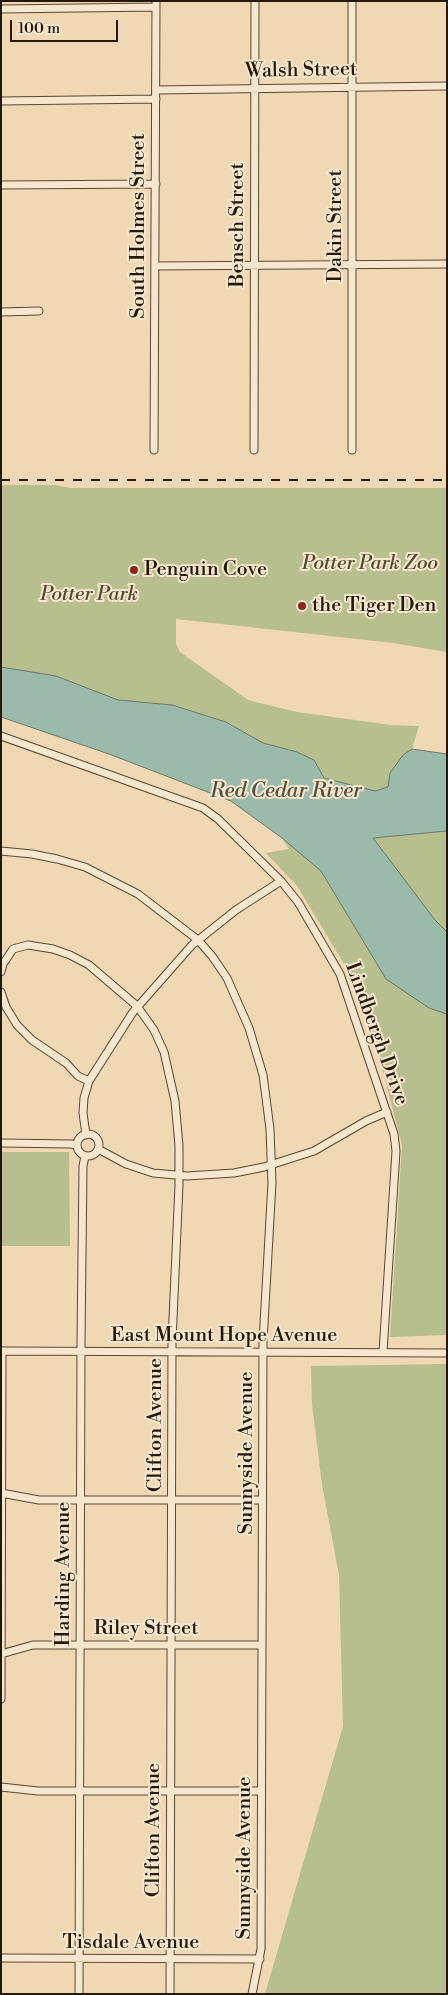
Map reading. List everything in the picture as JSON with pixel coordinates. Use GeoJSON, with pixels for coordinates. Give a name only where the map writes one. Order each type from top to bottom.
{"type":"FeatureCollection","features":[{"type":"Feature","properties":{"kind":"street","name":"Bensch Street"},"geometry":{"type":"LineString","coordinates":[[254,450],[255,1]]}},
{"type":"Feature","properties":{"kind":"street","name":"Dakin Street"},"geometry":{"type":"LineString","coordinates":[[352,1],[352,450]]}},
{"type":"Feature","properties":{"kind":"street"},"geometry":{"type":"LineString","coordinates":[[1,9],[156,4]]}},
{"type":"Feature","properties":{"kind":"street","name":"South Holmes Street"},"geometry":{"type":"LineString","coordinates":[[154,450],[156,4]]}},
{"type":"Feature","properties":{"kind":"street","name":"Walsh Street"},"geometry":{"type":"LineString","coordinates":[[156,90],[447,86]]}},
{"type":"Feature","properties":{"kind":"street"},"geometry":{"type":"LineString","coordinates":[[1,101],[156,99]]}},
{"type":"Feature","properties":{"kind":"street"},"geometry":{"type":"LineString","coordinates":[[1,185],[156,184]]}},
{"type":"Feature","properties":{"kind":"street"},"geometry":{"type":"LineString","coordinates":[[156,266],[447,264]]}},
{"type":"Feature","properties":{"kind":"street"},"geometry":{"type":"LineString","coordinates":[[1,312],[39,311]]}},
{"type":"Feature","properties":{"kind":"street","name":"Lindbergh Drive"},"geometry":{"type":"LineString","coordinates":[[1,736],[203,808],[218,819],[281,881],[298,902],[340,974],[394,1134],[396,1151],[383,1352]]}},
{"type":"Feature","properties":{"kind":"street","name":"Sunnyside Avenue"},"geometry":{"type":"LineString","coordinates":[[1,850],[57,859],[85,867],[138,894],[198,940],[227,978],[249,1028],[257,1052],[266,1097],[272,1164],[263,1352],[260,1959],[252,1994]]}},
{"type":"Feature","properties":{"kind":"street"},"geometry":{"type":"LineString","coordinates":[[86,1135],[84,1098],[89,1082],[137,1006],[198,940],[236,910],[281,881]]}},
{"type":"Feature","properties":{"kind":"street","name":"Clifton Avenue"},"geometry":{"type":"LineString","coordinates":[[1,972],[3,964],[13,949],[28,945],[45,947],[70,955],[88,965],[137,1006],[154,1030],[164,1052],[172,1079],[178,1124],[179,1176],[172,1352],[170,1994]]}},
{"type":"Feature","properties":{"kind":"street"},"geometry":{"type":"LineString","coordinates":[[1,992],[6,1007],[17,1025],[32,1040],[66,1062],[78,1076],[89,1082]]}},
{"type":"Feature","properties":{"kind":"street"},"geometry":{"type":"LineString","coordinates":[[98,1149],[126,1164],[153,1173],[179,1176],[234,1173],[314,1151],[366,1121],[387,1112]]}},
{"type":"Feature","properties":{"kind":"street"},"geometry":{"type":"LineString","coordinates":[[86,1135],[79,1140],[77,1145],[79,1152],[85,1156],[92,1156],[98,1149]]}},
{"type":"Feature","properties":{"kind":"street"},"geometry":{"type":"LineString","coordinates":[[86,1135],[96,1138],[98,1149]]}},
{"type":"Feature","properties":{"kind":"street"},"geometry":{"type":"LineString","coordinates":[[1,1143],[77,1145]]}},
{"type":"Feature","properties":{"kind":"street","name":"Harding Avenue"},"geometry":{"type":"LineString","coordinates":[[79,1994],[81,1351],[83,1166],[85,1156]]}},
{"type":"Feature","properties":{"kind":"street"},"geometry":{"type":"LineString","coordinates":[[1,1699],[2,1351]]}},
{"type":"Feature","properties":{"kind":"street","name":"East Mount Hope Avenue"},"geometry":{"type":"LineString","coordinates":[[2,1351],[447,1353]]}},
{"type":"Feature","properties":{"kind":"street"},"geometry":{"type":"LineString","coordinates":[[2,1493],[39,1500],[262,1500]]}},
{"type":"Feature","properties":{"kind":"street","name":"Riley Street"},"geometry":{"type":"LineString","coordinates":[[1,1654],[33,1645],[262,1645]]}},
{"type":"Feature","properties":{"kind":"street"},"geometry":{"type":"LineString","coordinates":[[1,1787],[38,1791],[261,1791]]}},
{"type":"Feature","properties":{"kind":"street","name":"Tisdale Avenue"},"geometry":{"type":"LineString","coordinates":[[1,1958],[260,1959]]}},
{"type":"Feature","properties":{"kind":"green space"},"geometry":{"type":"Polygon","coordinates":[[[1,485],[55,485],[70,488],[447,488],[447,652],[393,643],[176,619],[176,644],[180,652],[248,700],[297,712],[391,725],[419,726],[412,749],[403,755],[388,787],[375,791],[324,778],[314,760],[297,752],[263,744],[227,722],[172,705],[118,700],[56,676],[1,667],[1,485]]]}},
{"type":"Feature","properties":{"kind":"green space"},"geometry":{"type":"Polygon","coordinates":[[[447,831],[447,1335],[390,1337],[402,1145],[377,1049],[347,969],[297,886],[266,853],[289,849],[282,838],[372,838],[447,831]]]}},
{"type":"Feature","properties":{"kind":"green space"},"geometry":{"type":"Polygon","coordinates":[[[1,1152],[69,1152],[70,1246],[1,1246],[1,1152]]]}},
{"type":"Feature","properties":{"kind":"green space"},"geometry":{"type":"Polygon","coordinates":[[[447,1364],[447,1994],[265,1994],[343,1726],[339,1575],[322,1485],[312,1404],[311,1366],[447,1364]]]}},
{"type":"Feature","properties":{"kind":"water","name":"Red Cedar River"},"geometry":{"type":"Polygon","coordinates":[[[1,667],[56,676],[118,700],[172,705],[226,722],[263,743],[297,752],[314,760],[324,778],[375,791],[388,787],[390,773],[403,755],[412,749],[447,754],[447,831],[373,838],[435,920],[447,932],[447,1014],[429,1008],[386,979],[321,871],[282,838],[231,801],[109,754],[1,717],[1,667]]]}},
{"type":"Feature","properties":{"kind":"railway"},"geometry":{"type":"LineString","coordinates":[[1,480],[447,480]]}},
{"type":"Feature","properties":{"kind":"place","name":"Penguin Cove"},"geometry":{"type":"Point","coordinates":[134,570]}},
{"type":"Feature","properties":{"kind":"place","name":"the Tiger Den"},"geometry":{"type":"Point","coordinates":[302,606]}},
{"type":"Feature","properties":{"kind":"park label","name":"Potter Park Zoo"},"geometry":{"type":"Point","coordinates":[370,564]}},
{"type":"Feature","properties":{"kind":"park label","name":"Potter Park"},"geometry":{"type":"Point","coordinates":[89,595]}}]}
